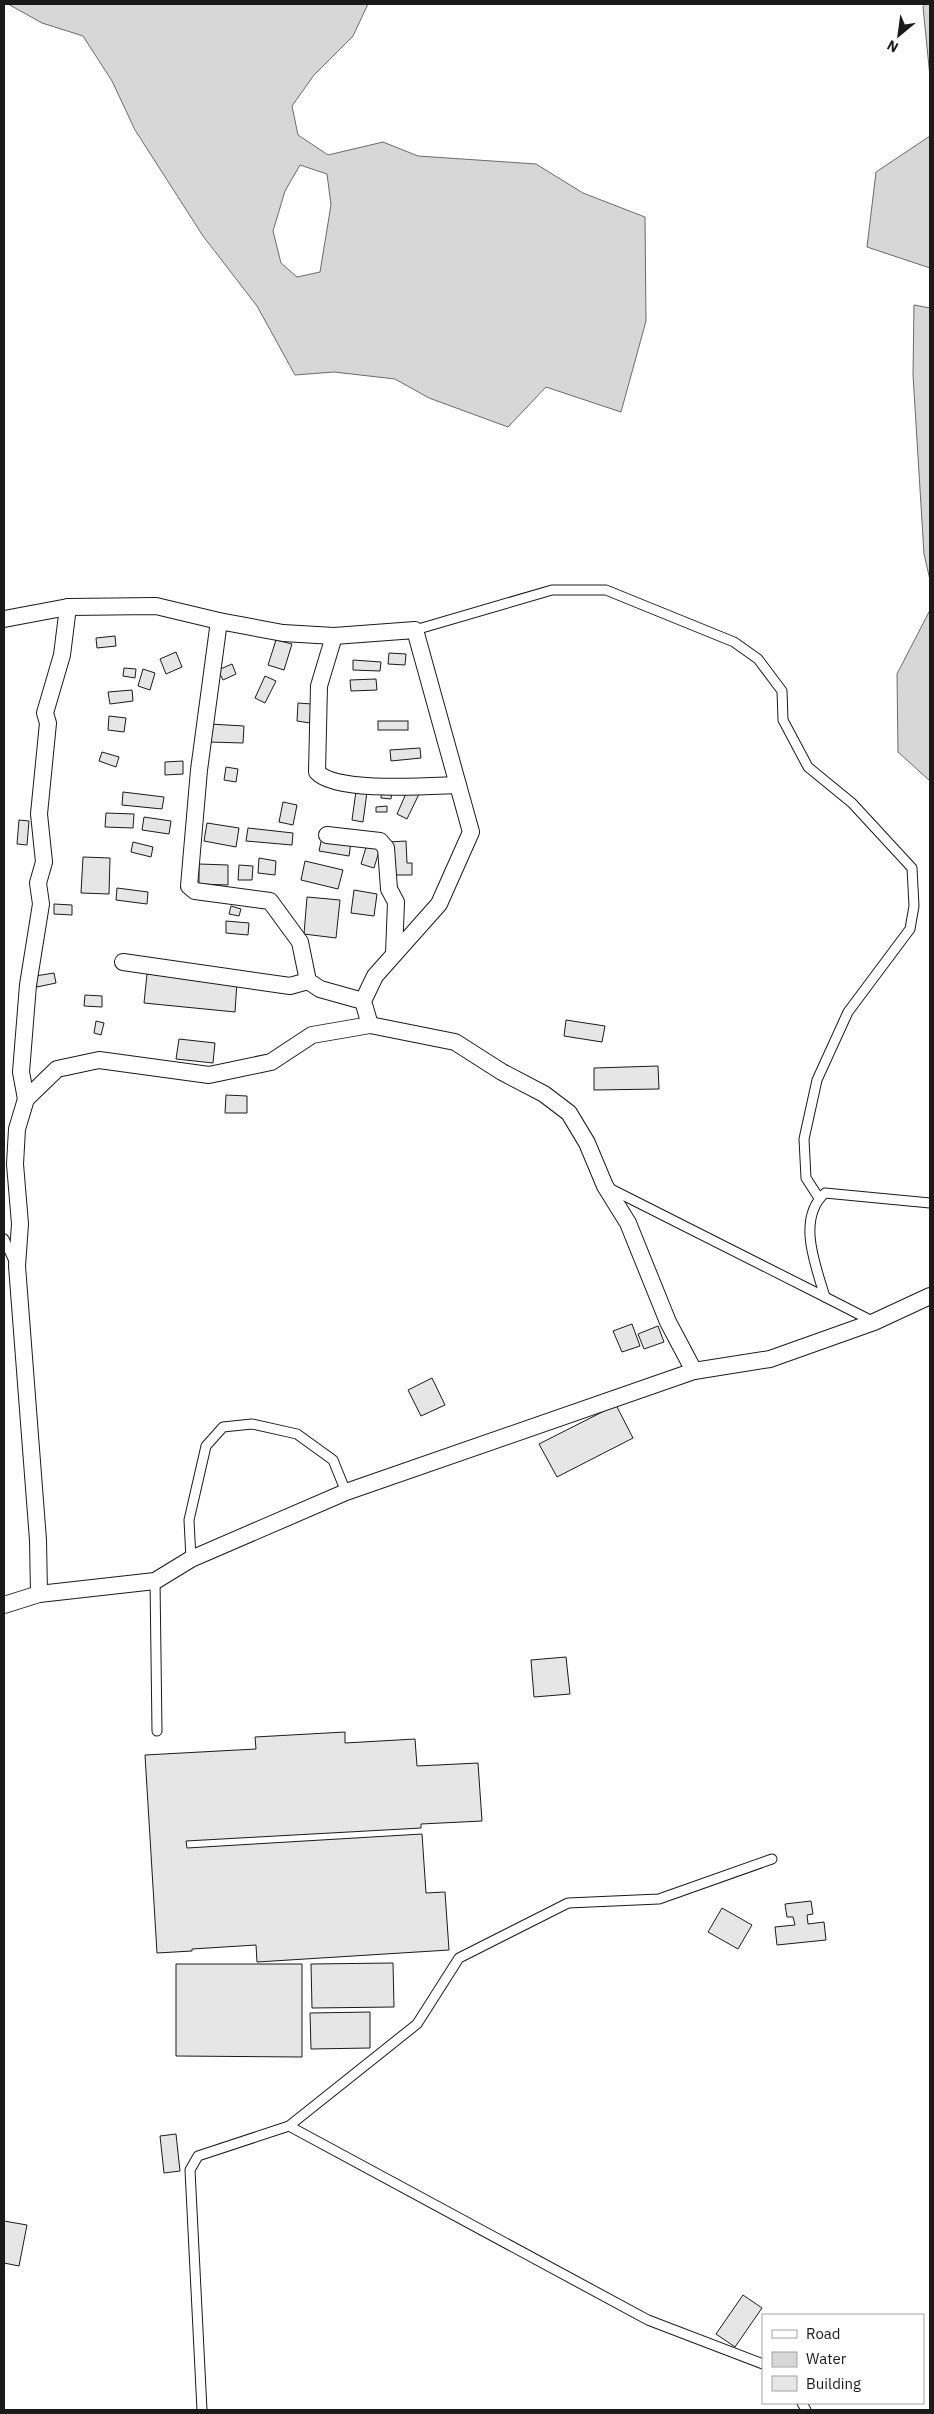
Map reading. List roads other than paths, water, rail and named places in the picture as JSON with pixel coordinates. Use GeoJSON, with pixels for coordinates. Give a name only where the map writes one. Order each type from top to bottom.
{"type":"FeatureCollection","features":[{"type":"Feature","properties":{"kind":"street"},"geometry":{"type":"LineString","coordinates":[[4,619],[68,607],[156,606],[283,633],[334,636],[415,630],[471,832],[439,904],[375,976],[363,1001],[370,1025]]}},
{"type":"Feature","properties":{"kind":"street"},"geometry":{"type":"LineString","coordinates":[[38,1594],[37,1530],[17,1266],[20,1224],[15,1164],[18,1129],[26,1099],[21,1072],[28,985],[41,904],[38,884],[44,862],[38,814],[48,723],[45,713],[62,655],[68,607]]}},
{"type":"Feature","properties":{"kind":"street"},"geometry":{"type":"LineString","coordinates":[[219,620],[199,770],[189,886],[196,891],[270,901],[300,942],[308,981],[320,989],[363,1001]]}},
{"type":"Feature","properties":{"kind":"street"},"geometry":{"type":"LineString","coordinates":[[334,636],[319,686],[317,772],[323,779],[375,786],[458,785]]}},
{"type":"Feature","properties":{"kind":"street"},"geometry":{"type":"LineString","coordinates":[[327,835],[380,841],[386,848],[389,889],[396,902],[394,954]]}},
{"type":"Feature","properties":{"kind":"street"},"geometry":{"type":"LineString","coordinates":[[124,962],[290,986],[308,981]]}},
{"type":"Feature","properties":{"kind":"street"},"geometry":{"type":"LineString","coordinates":[[26,1099],[56,1069],[99,1060],[209,1075],[271,1062],[312,1035],[370,1025],[455,1042],[502,1072],[544,1094],[569,1113],[587,1144],[605,1186],[628,1222],[668,1322],[694,1371]]}},
{"type":"Feature","properties":{"kind":"street"},"geometry":{"type":"LineString","coordinates":[[4,1605],[38,1594],[155,1581],[191,1560],[346,1492],[694,1371],[770,1359],[874,1322],[930,1296]]}},
{"type":"Feature","properties":{"kind":"lane"},"geometry":{"type":"LineString","coordinates":[[415,630],[552,590],[606,590],[734,642],[758,659],[782,691],[783,720],[808,768],[852,804],[912,868],[914,906],[910,929],[848,1012],[817,1080],[804,1139],[806,1178],[820,1198]]}},
{"type":"Feature","properties":{"kind":"lane"},"geometry":{"type":"LineString","coordinates":[[605,1186],[874,1322]]}},
{"type":"Feature","properties":{"kind":"lane"},"geometry":{"type":"LineString","coordinates":[[825,1297],[810,1245],[811,1217],[820,1198],[825,1193],[930,1203]]}},
{"type":"Feature","properties":{"kind":"lane"},"geometry":{"type":"LineString","coordinates":[[4,1239],[17,1266]]}},
{"type":"Feature","properties":{"kind":"lane"},"geometry":{"type":"LineString","coordinates":[[191,1560],[189,1520],[206,1446],[222,1427],[252,1424],[297,1434],[333,1460],[346,1492]]}},
{"type":"Feature","properties":{"kind":"lane"},"geometry":{"type":"LineString","coordinates":[[155,1581],[157,1732]]}},
{"type":"Feature","properties":{"kind":"lane"},"geometry":{"type":"LineString","coordinates":[[202,2410],[190,2170],[198,2156],[289,2126],[417,2024],[459,1958],[568,1903],[659,1899],[772,1859]]}},
{"type":"Feature","properties":{"kind":"lane"},"geometry":{"type":"LineString","coordinates":[[289,2126],[648,2320],[762,2364]]}},
{"type":"Feature","properties":{"kind":"water"},"geometry":{"type":"Polygon","coordinates":[[[8,4],[368,4],[353,36],[314,75],[292,106],[298,135],[328,155],[383,142],[418,156],[536,164],[583,193],[645,217],[646,321],[621,412],[546,387],[508,427],[429,398],[395,379],[334,372],[295,375],[257,306],[203,236],[135,130],[112,81],[83,36],[42,23],[8,4]],[[300,165],[285,191],[273,231],[281,263],[297,277],[320,272],[331,205],[327,174],[300,165]]]}},
{"type":"Feature","properties":{"kind":"water"},"geometry":{"type":"Polygon","coordinates":[[[925,4],[930,4],[930,77],[923,7],[925,4]]]}},
{"type":"Feature","properties":{"kind":"water"},"geometry":{"type":"Polygon","coordinates":[[[930,136],[930,268],[867,247],[876,172],[930,136]]]}},
{"type":"Feature","properties":{"kind":"water"},"geometry":{"type":"Polygon","coordinates":[[[914,305],[930,308],[930,580],[924,554],[913,375],[914,305]]]}},
{"type":"Feature","properties":{"kind":"water"},"geometry":{"type":"Polygon","coordinates":[[[930,610],[930,781],[898,752],[897,674],[930,610]]]}}]}
